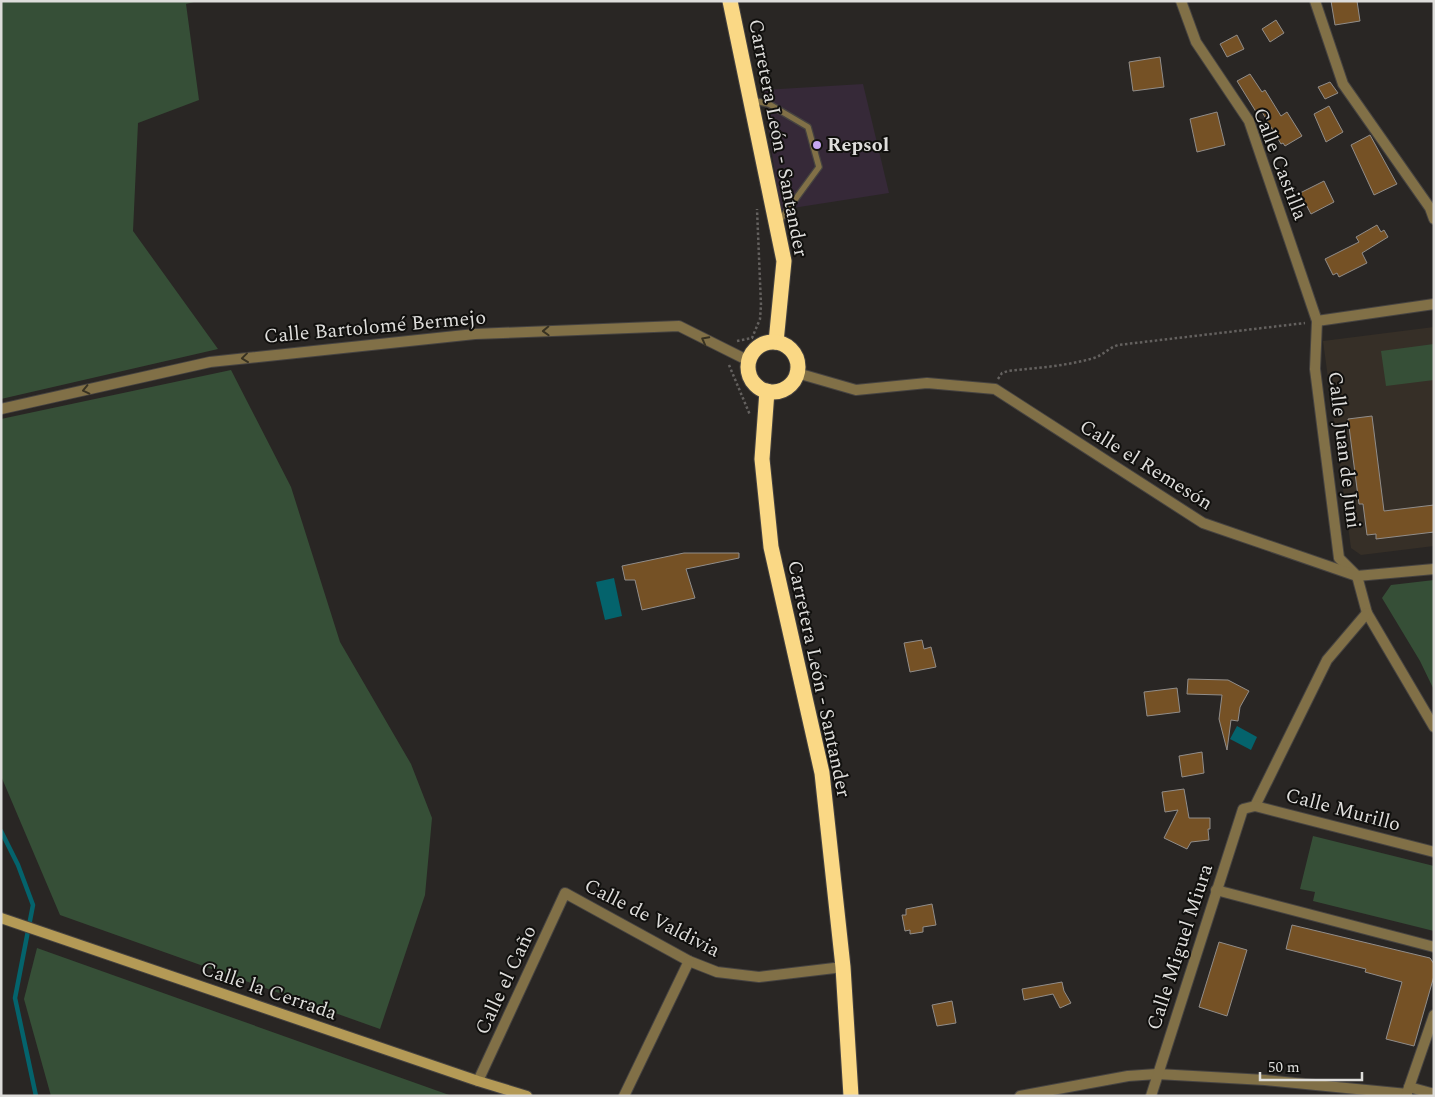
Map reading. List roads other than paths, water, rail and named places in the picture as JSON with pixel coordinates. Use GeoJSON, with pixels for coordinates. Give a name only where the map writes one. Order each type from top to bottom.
{"type":"FeatureCollection","features":[{"type":"Feature","properties":{"kind":"highway","name":"Carretera León - Santander"},"geometry":{"type":"LineString","coordinates":[[730,1],[784,261],[776,342]]}},
{"type":"Feature","properties":{"kind":"highway"},"geometry":{"type":"LineString","coordinates":[[769,342],[776,342],[787,346],[793,352],[798,366],[797,374],[791,384],[783,390],[767,391],[757,386],[751,379],[749,361],[757,347],[769,342]]}},
{"type":"Feature","properties":{"kind":"highway","name":"Carretera León - Santander"},"geometry":{"type":"LineString","coordinates":[[767,391],[762,459],[771,547],[822,773],[843,967],[850,1096]]}},
{"type":"Feature","properties":{"kind":"street","name":"Calle Castilla"},"geometry":{"type":"LineString","coordinates":[[1180,1],[1196,42],[1249,121],[1317,321]]}},
{"type":"Feature","properties":{"kind":"street"},"geometry":{"type":"LineString","coordinates":[[1314,1],[1343,84],[1430,208],[1434,219]]}},
{"type":"Feature","properties":{"kind":"street"},"geometry":{"type":"LineString","coordinates":[[1317,321],[1434,304]]}},
{"type":"Feature","properties":{"kind":"street","name":"Calle Juan de Juni"},"geometry":{"type":"LineString","coordinates":[[1317,321],[1315,369],[1340,558],[1357,576]]}},
{"type":"Feature","properties":{"kind":"street","name":"Calle Bartolomé Bermejo"},"geometry":{"type":"LineString","coordinates":[[1,409],[210,362],[475,334],[678,326],[749,361]]}},
{"type":"Feature","properties":{"kind":"street","name":"Calle el Remesón"},"geometry":{"type":"LineString","coordinates":[[797,374],[856,390],[927,384],[995,389],[1202,523],[1357,576],[1434,568]]}},
{"type":"Feature","properties":{"kind":"street"},"geometry":{"type":"LineString","coordinates":[[1357,576],[1367,613],[1434,727]]}},
{"type":"Feature","properties":{"kind":"street"},"geometry":{"type":"LineString","coordinates":[[1256,806],[1327,660],[1367,613]]}},
{"type":"Feature","properties":{"kind":"street","name":"Calle Murillo"},"geometry":{"type":"LineString","coordinates":[[1243,808],[1256,806],[1434,852]]}},
{"type":"Feature","properties":{"kind":"street","name":"Calle Miguel Miura"},"geometry":{"type":"LineString","coordinates":[[1151,1096],[1243,808]]}},
{"type":"Feature","properties":{"kind":"street"},"geometry":{"type":"LineString","coordinates":[[1216,890],[1434,946]]}},
{"type":"Feature","properties":{"kind":"street","name":"Calle de Valdivia"},"geometry":{"type":"LineString","coordinates":[[565,893],[689,961],[717,972],[759,977],[843,967]]}},
{"type":"Feature","properties":{"kind":"street","name":"Calle el Caño"},"geometry":{"type":"LineString","coordinates":[[478,1081],[565,893]]}},
{"type":"Feature","properties":{"kind":"street","name":"Calle la Cerrada"},"geometry":{"type":"LineString","coordinates":[[1,918],[527,1096]]}},
{"type":"Feature","properties":{"kind":"street"},"geometry":{"type":"LineString","coordinates":[[624,1096],[689,961]]}},
{"type":"Feature","properties":{"kind":"street"},"geometry":{"type":"LineString","coordinates":[[1408,1092],[1434,1015]]}},
{"type":"Feature","properties":{"kind":"street"},"geometry":{"type":"LineString","coordinates":[[1021,1096],[1128,1076],[1157,1074],[1265,1080],[1434,1094]]}},
{"type":"Feature","properties":{"kind":"lane"},"geometry":{"type":"LineString","coordinates":[[752,100],[769,104],[808,127],[819,167],[777,225]]}},
{"type":"Feature","properties":{"kind":"water"},"geometry":{"type":"Polygon","coordinates":[[[614,578],[622,616],[605,620],[596,582],[614,578]]]}},
{"type":"Feature","properties":{"kind":"water"},"geometry":{"type":"Polygon","coordinates":[[[1237,726],[1257,737],[1251,750],[1230,739],[1237,726]]]}},
{"type":"Feature","properties":{"kind":"waterway"},"geometry":{"type":"LineString","coordinates":[[1,831],[18,865],[33,905],[15,998],[36,1096]]}},
{"type":"Feature","properties":{"kind":"place","name":"Repsol"},"geometry":{"type":"Point","coordinates":[817,145]}}]}
